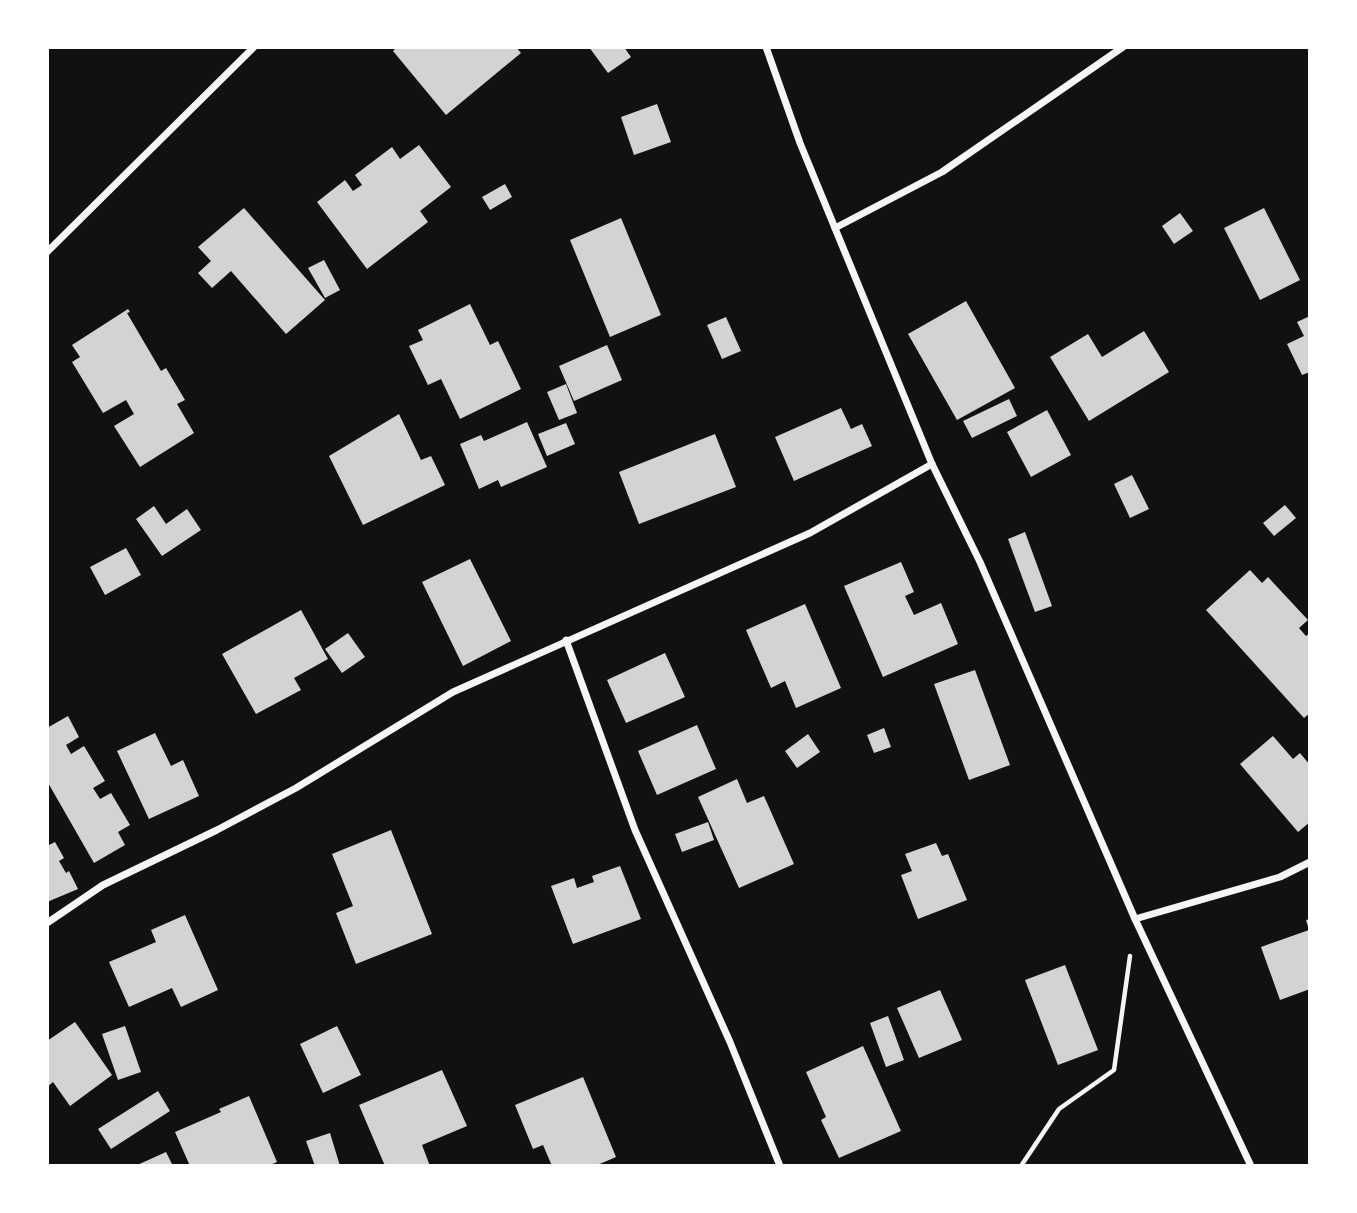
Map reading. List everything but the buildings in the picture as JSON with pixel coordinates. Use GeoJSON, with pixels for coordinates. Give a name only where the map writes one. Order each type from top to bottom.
{"type":"FeatureCollection","features":[{"type":"Feature","properties":{"kind":"street"},"geometry":{"type":"LineString","coordinates":[[47,252],[254,47]]}},
{"type":"Feature","properties":{"kind":"street"},"geometry":{"type":"LineString","coordinates":[[766,47],[800,143],[932,464],[980,562],[1135,919],[1251,1166]]}},
{"type":"Feature","properties":{"kind":"street"},"geometry":{"type":"LineString","coordinates":[[835,228],[942,172],[1124,47]]}},
{"type":"Feature","properties":{"kind":"street"},"geometry":{"type":"LineString","coordinates":[[47,923],[103,885],[296,788],[453,692],[810,533],[932,464]]}},
{"type":"Feature","properties":{"kind":"street"},"geometry":{"type":"LineString","coordinates":[[566,640],[635,830],[730,1042],[780,1166]]}},
{"type":"Feature","properties":{"kind":"street"},"geometry":{"type":"LineString","coordinates":[[1135,919],[1280,877],[1310,862]]}},
{"type":"Feature","properties":{"kind":"path"},"geometry":{"type":"LineString","coordinates":[[1021,1166],[1059,1109],[1114,1070],[1135,919]]}}]}
